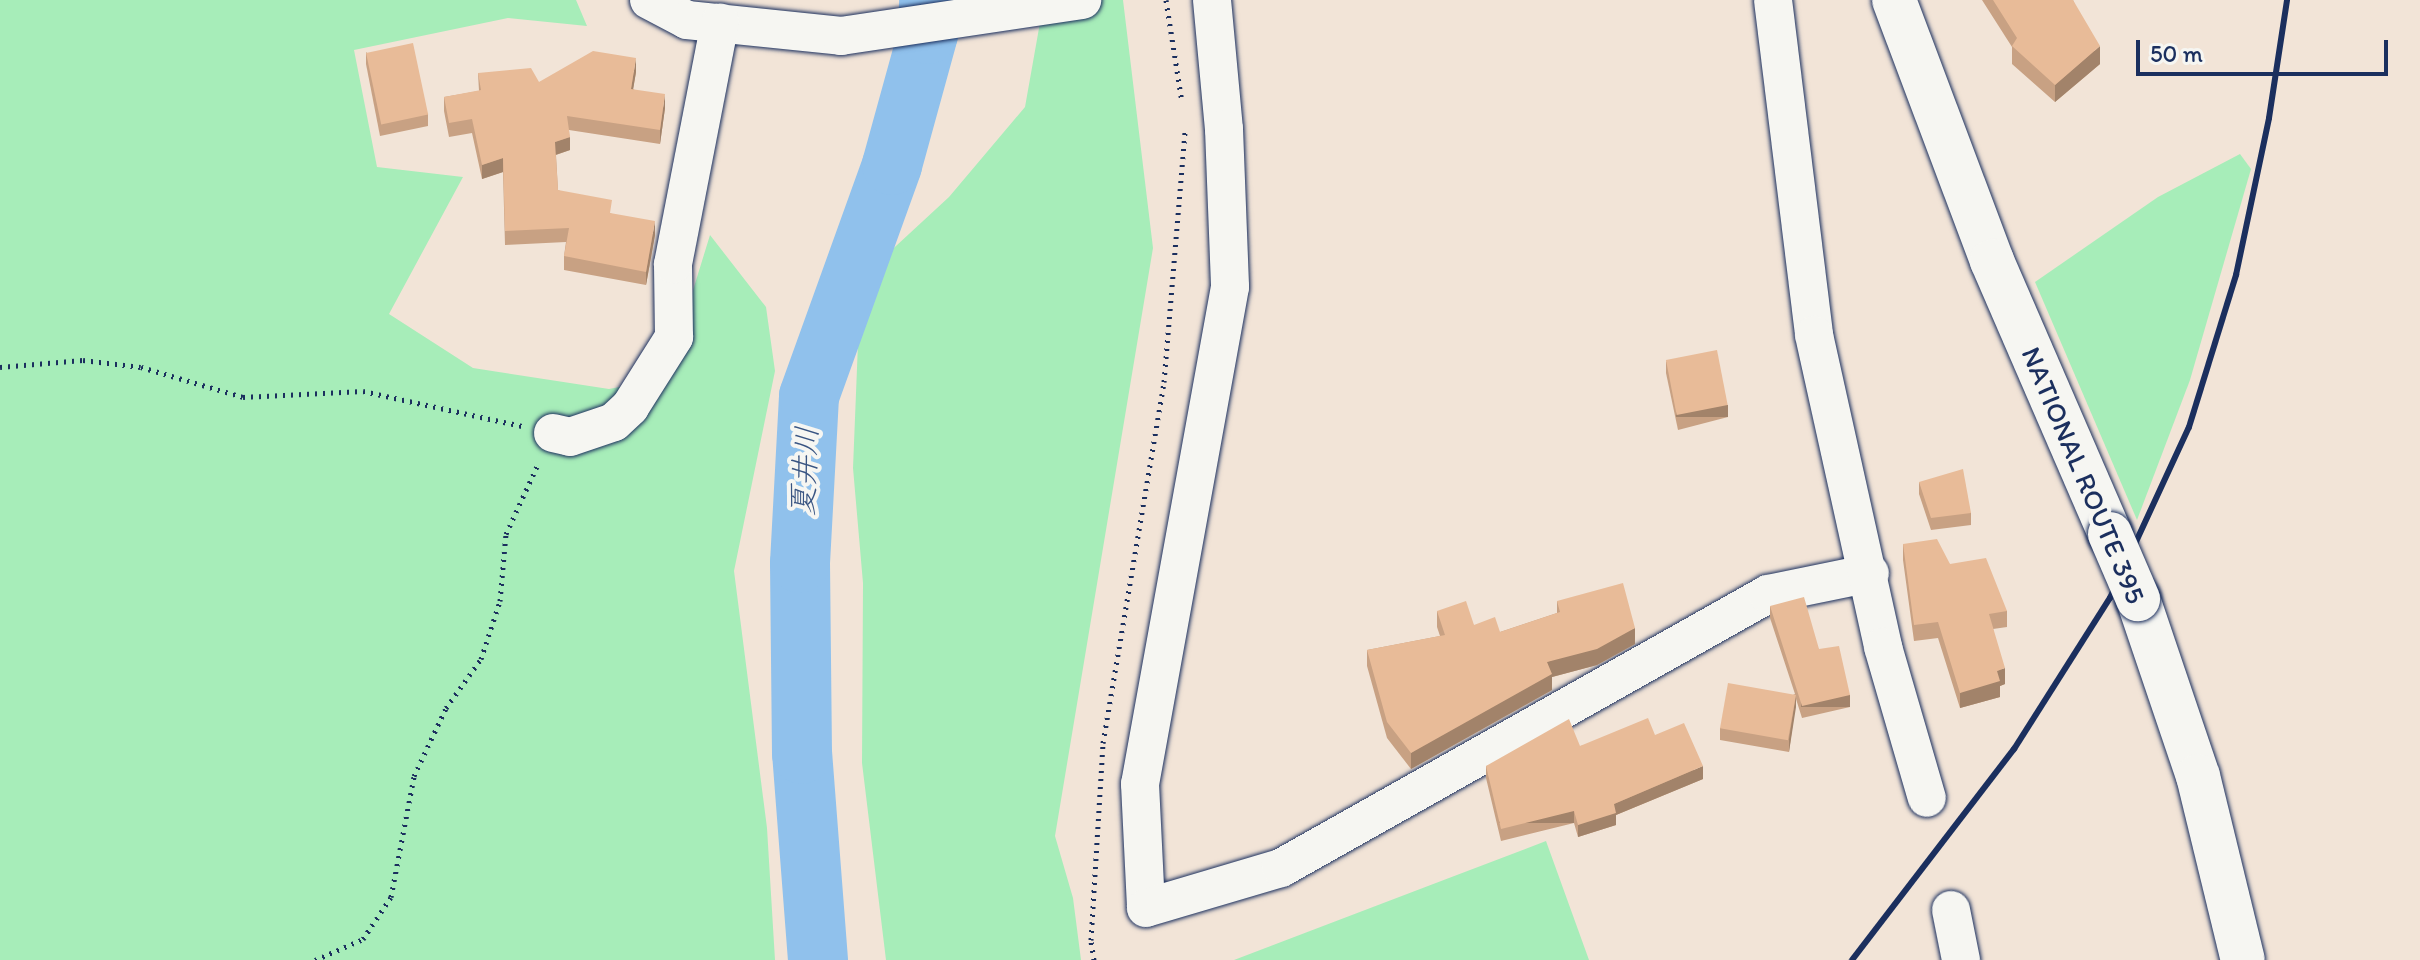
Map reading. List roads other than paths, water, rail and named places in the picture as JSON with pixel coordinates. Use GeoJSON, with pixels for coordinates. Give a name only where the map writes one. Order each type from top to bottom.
{"type":"FeatureCollection","features":[{"type":"Feature","properties":{"kind":"highway","name":"NATIONAL ROUTE 395"},"geometry":{"type":"LineString","coordinates":[[1894,0],[1992,261],[2138,599],[2198,776],[2243,960]]}},
{"type":"Feature","properties":{"kind":"street"},"geometry":{"type":"LineString","coordinates":[[649,0],[687,20],[841,36],[1082,0]]}},
{"type":"Feature","properties":{"kind":"street"},"geometry":{"type":"LineString","coordinates":[[1212,0],[1224,129],[1230,287],[1140,784],[1146,908],[1281,868],[1768,594],[1870,573]]}},
{"type":"Feature","properties":{"kind":"street"},"geometry":{"type":"LineString","coordinates":[[1773,0],[1814,335],[1870,573],[1883,647],[1927,798]]}},
{"type":"Feature","properties":{"kind":"street"},"geometry":{"type":"LineString","coordinates":[[553,433],[570,437],[614,422],[630,407],[674,337],[673,264],[736,24]]}},
{"type":"Feature","properties":{"kind":"street"},"geometry":{"type":"LineString","coordinates":[[1951,910],[1961,960]]}},
{"type":"Feature","properties":{"kind":"waterway","name":"夏井川"},"geometry":{"type":"LineString","coordinates":[[818,960],[802,754],[800,563],[809,396],[892,165],[928,34],[929,0]]}},
{"type":"Feature","properties":{"kind":"railway"},"geometry":{"type":"LineString","coordinates":[[1852,960],[2014,749],[2110,598],[2189,427],[2236,275],[2269,118],[2287,0]]}}]}
